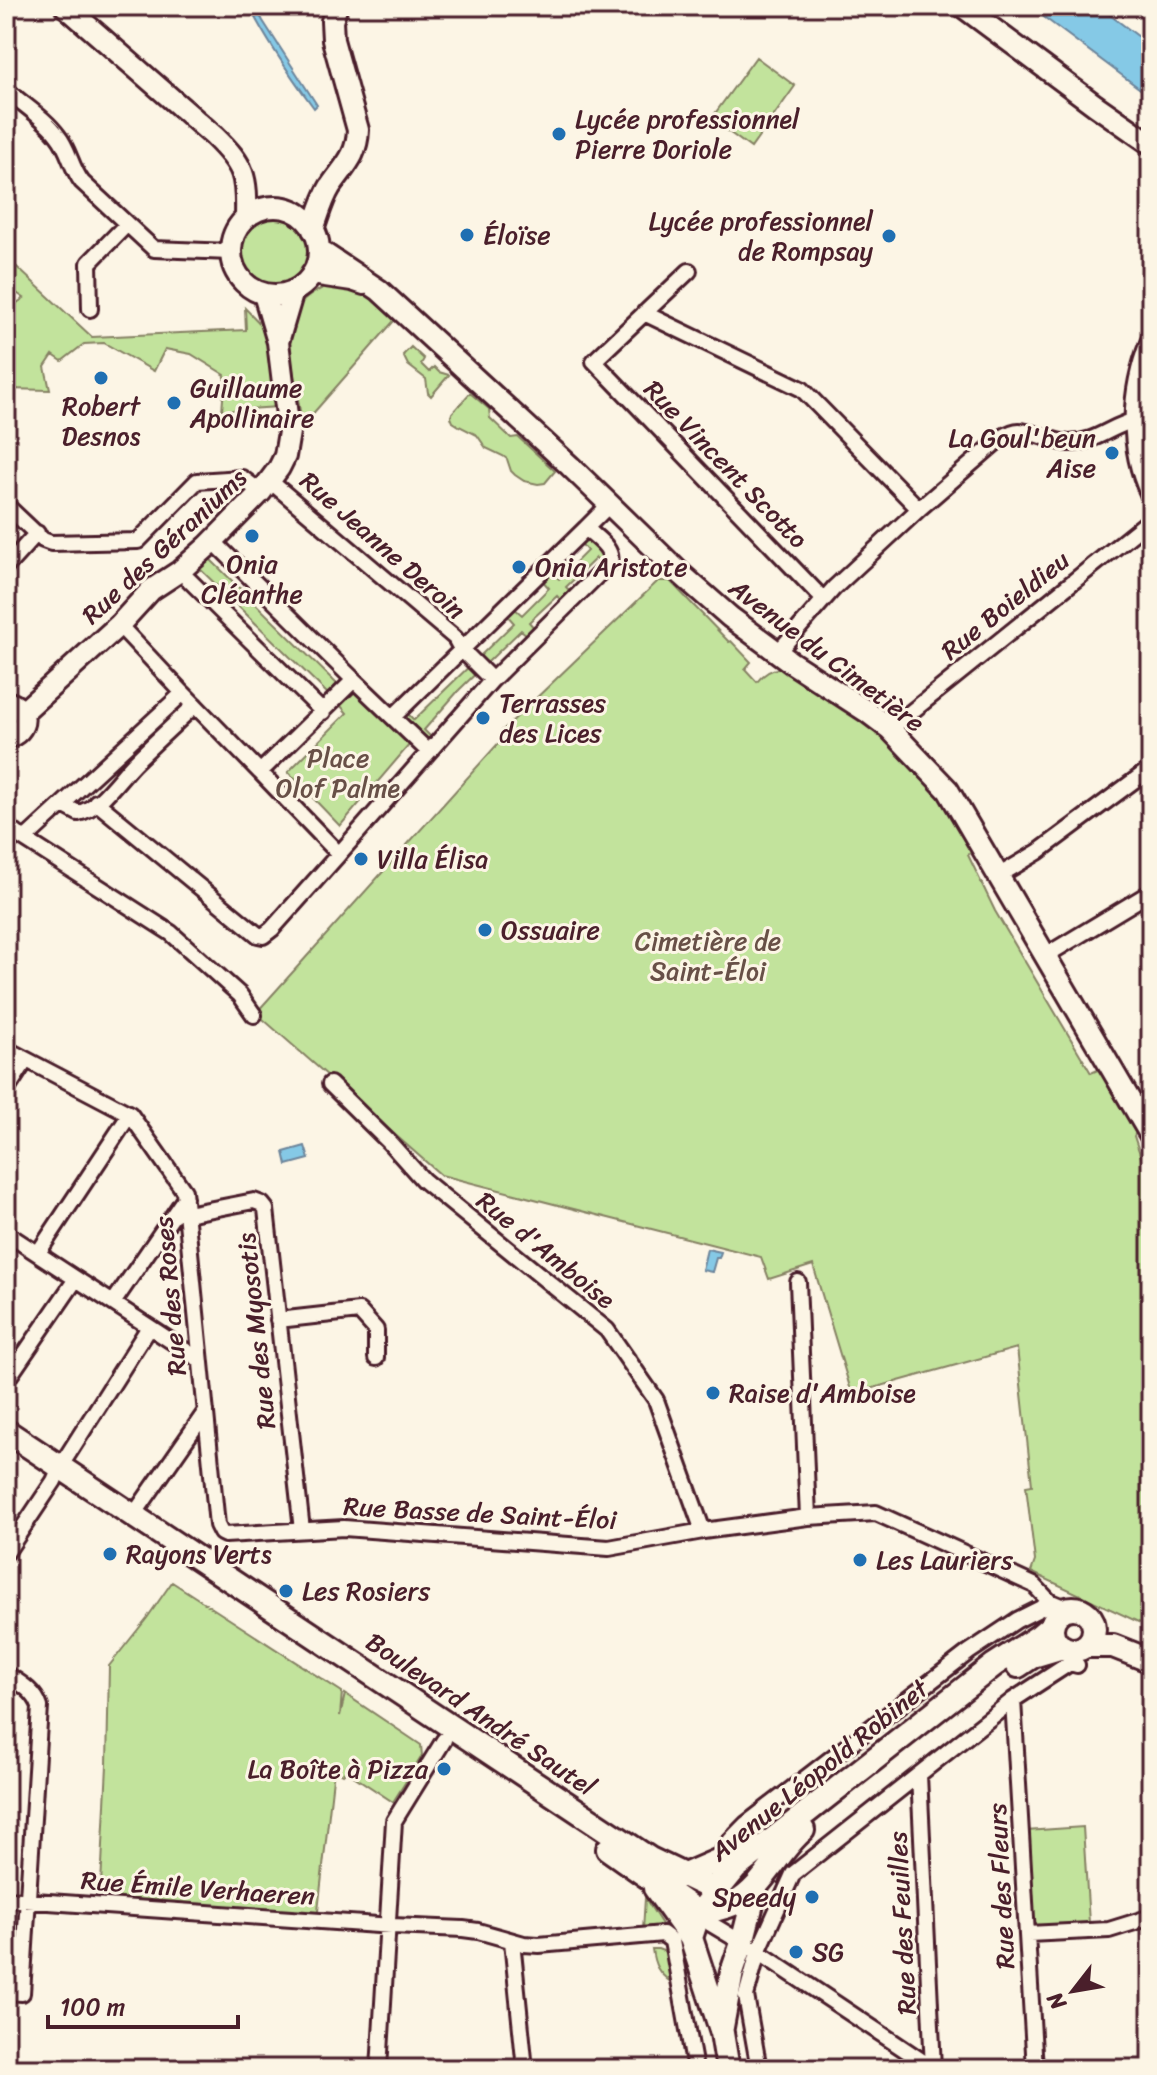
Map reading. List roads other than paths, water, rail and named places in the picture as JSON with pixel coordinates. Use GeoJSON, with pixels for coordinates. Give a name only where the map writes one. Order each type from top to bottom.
{"type":"FeatureCollection","features":[{"type":"Feature","properties":{"kind":"main road","name":"Boulevard André Sautel"},"geometry":{"type":"LineString","coordinates":[[6,1431],[57,1474],[699,1913]]}},
{"type":"Feature","properties":{"kind":"main road","name":"Boulevard André Sautel"},"geometry":{"type":"LineString","coordinates":[[6,1449],[133,1516],[627,1844],[721,1899]]}},
{"type":"Feature","properties":{"kind":"main road"},"geometry":{"type":"LineString","coordinates":[[1082,1655],[1063,1647],[1055,1639],[1056,1614],[1080,1610],[1092,1620],[1151,1648]]}},
{"type":"Feature","properties":{"kind":"main road","name":"Avenue Léopold Robinet"},"geometry":{"type":"LineString","coordinates":[[721,1899],[736,1868],[994,1665],[1039,1636],[1056,1614]]}},
{"type":"Feature","properties":{"kind":"main road"},"geometry":{"type":"LineString","coordinates":[[1082,1655],[1093,1636],[1092,1620]]}},
{"type":"Feature","properties":{"kind":"main road"},"geometry":{"type":"LineString","coordinates":[[1082,1655],[1113,1646],[1151,1661]]}},
{"type":"Feature","properties":{"kind":"main road","name":"Avenue Léopold Robinet"},"geometry":{"type":"LineString","coordinates":[[756,1888],[784,1849],[806,1828],[920,1738],[1033,1656],[1063,1647]]}},
{"type":"Feature","properties":{"kind":"main road"},"geometry":{"type":"LineString","coordinates":[[682,1876],[776,1836]]}},
{"type":"Feature","properties":{"kind":"main road"},"geometry":{"type":"LineString","coordinates":[[645,1875],[691,1938],[722,2033],[728,2069]]}},
{"type":"Feature","properties":{"kind":"main road"},"geometry":{"type":"LineString","coordinates":[[691,1938],[699,1913],[721,1899],[735,1903],[756,1888]]}},
{"type":"Feature","properties":{"kind":"main road"},"geometry":{"type":"LineString","coordinates":[[722,2033],[732,1972],[743,1944],[756,1888]]}},
{"type":"Feature","properties":{"kind":"main road"},"geometry":{"type":"LineString","coordinates":[[721,1899],[743,1944]]}},
{"type":"Feature","properties":{"kind":"street"},"geometry":{"type":"LineString","coordinates":[[65,6],[214,136],[235,158],[245,177],[261,194],[290,211],[313,230],[319,250],[317,263],[304,284],[279,295],[264,294],[250,288],[233,264],[233,237],[238,227],[257,211],[270,207],[290,211],[329,190]]}},
{"type":"Feature","properties":{"kind":"street"},"geometry":{"type":"LineString","coordinates":[[313,230],[329,190],[348,165],[357,146],[358,130],[333,40],[332,21],[337,6]]}},
{"type":"Feature","properties":{"kind":"street"},"geometry":{"type":"LineString","coordinates":[[962,6],[1151,144]]}},
{"type":"Feature","properties":{"kind":"street"},"geometry":{"type":"LineString","coordinates":[[6,92],[60,137],[75,174],[154,249],[231,252]]}},
{"type":"Feature","properties":{"kind":"street"},"geometry":{"type":"LineString","coordinates":[[245,177],[246,218]]}},
{"type":"Feature","properties":{"kind":"street"},"geometry":{"type":"LineString","coordinates":[[90,309],[89,263],[127,224]]}},
{"type":"Feature","properties":{"kind":"street","name":"Avenue du Cimetière"},"geometry":{"type":"LineString","coordinates":[[319,250],[379,290],[730,617],[890,729],[948,790],[1151,1136]]}},
{"type":"Feature","properties":{"kind":"street"},"geometry":{"type":"LineString","coordinates":[[689,271],[644,313],[802,389],[919,509]]}},
{"type":"Feature","properties":{"kind":"street","name":"Avenue du Cimetière"},"geometry":{"type":"LineString","coordinates":[[312,274],[352,280],[379,290]]}},
{"type":"Feature","properties":{"kind":"street","name":"Rue des Géraniums"},"geometry":{"type":"LineString","coordinates":[[278,342],[293,291]]}},
{"type":"Feature","properties":{"kind":"street","name":"Rue des Géraniums"},"geometry":{"type":"LineString","coordinates":[[6,738],[21,730],[24,719],[14,708],[119,625],[151,590],[180,571],[213,541],[266,486],[285,456],[289,432],[278,342],[264,294]]}},
{"type":"Feature","properties":{"kind":"street","name":"Rue Vincent Scotto"},"geometry":{"type":"LineString","coordinates":[[644,313],[594,361],[823,599]]}},
{"type":"Feature","properties":{"kind":"street"},"geometry":{"type":"LineString","coordinates":[[1151,343],[1136,393],[1139,456],[1151,493]]}},
{"type":"Feature","properties":{"kind":"street"},"geometry":{"type":"LineString","coordinates":[[778,652],[823,599],[1001,438],[1017,431],[1066,443],[1084,442],[1136,420]]}},
{"type":"Feature","properties":{"kind":"street"},"geometry":{"type":"LineString","coordinates":[[6,505],[43,540],[51,543],[138,541],[197,481],[242,478],[266,486]]}},
{"type":"Feature","properties":{"kind":"street","name":"Rue Jeanne Deroin"},"geometry":{"type":"LineString","coordinates":[[266,486],[455,638],[461,649],[492,680]]}},
{"type":"Feature","properties":{"kind":"street"},"geometry":{"type":"LineString","coordinates":[[393,717],[609,505]]}},
{"type":"Feature","properties":{"kind":"street","name":"Rue Boieldieu"},"geometry":{"type":"LineString","coordinates":[[890,729],[1151,519]]}},
{"type":"Feature","properties":{"kind":"street"},"geometry":{"type":"LineString","coordinates":[[96,802],[263,936],[492,680],[610,563],[610,551],[586,528]]}},
{"type":"Feature","properties":{"kind":"street"},"geometry":{"type":"LineString","coordinates":[[6,567],[37,533]]}},
{"type":"Feature","properties":{"kind":"street"},"geometry":{"type":"LineString","coordinates":[[213,541],[428,751]]}},
{"type":"Feature","properties":{"kind":"street"},"geometry":{"type":"LineString","coordinates":[[180,571],[323,712]]}},
{"type":"Feature","properties":{"kind":"street"},"geometry":{"type":"LineString","coordinates":[[119,625],[339,854]]}},
{"type":"Feature","properties":{"kind":"street"},"geometry":{"type":"LineString","coordinates":[[260,772],[354,680]]}},
{"type":"Feature","properties":{"kind":"street"},"geometry":{"type":"LineString","coordinates":[[21,837],[28,836],[63,805],[183,693]]}},
{"type":"Feature","properties":{"kind":"street"},"geometry":{"type":"LineString","coordinates":[[63,805],[78,813],[87,811],[195,705]]}},
{"type":"Feature","properties":{"kind":"street"},"geometry":{"type":"LineString","coordinates":[[998,876],[1038,852],[1151,768]]}},
{"type":"Feature","properties":{"kind":"street"},"geometry":{"type":"LineString","coordinates":[[6,825],[171,933],[240,995],[254,1015]]}},
{"type":"Feature","properties":{"kind":"street"},"geometry":{"type":"LineString","coordinates":[[1045,956],[1151,892]]}},
{"type":"Feature","properties":{"kind":"street","name":"Rue des Roses"},"geometry":{"type":"LineString","coordinates":[[6,1049],[130,1114],[180,1184],[187,1214],[217,1525],[221,1533]]}},
{"type":"Feature","properties":{"kind":"street"},"geometry":{"type":"LineString","coordinates":[[6,1091],[26,1060]]}},
{"type":"Feature","properties":{"kind":"street","name":"Rue d'Amboise"},"geometry":{"type":"LineString","coordinates":[[330,1084],[423,1180],[607,1330],[656,1400],[703,1531]]}},
{"type":"Feature","properties":{"kind":"street"},"geometry":{"type":"LineString","coordinates":[[38,1253],[130,1114]]}},
{"type":"Feature","properties":{"kind":"street"},"geometry":{"type":"LineString","coordinates":[[113,1303],[185,1198]]}},
{"type":"Feature","properties":{"kind":"street","name":"Rue des Myosotis"},"geometry":{"type":"LineString","coordinates":[[187,1214],[254,1201],[266,1209],[302,1530]]}},
{"type":"Feature","properties":{"kind":"street"},"geometry":{"type":"LineString","coordinates":[[6,1233],[200,1360]]}},
{"type":"Feature","properties":{"kind":"street"},"geometry":{"type":"LineString","coordinates":[[6,1381],[76,1279]]}},
{"type":"Feature","properties":{"kind":"street"},"geometry":{"type":"LineString","coordinates":[[798,1282],[808,1517]]}},
{"type":"Feature","properties":{"kind":"street"},"geometry":{"type":"LineString","coordinates":[[278,1320],[359,1311],[376,1330],[376,1358]]}},
{"type":"Feature","properties":{"kind":"street"},"geometry":{"type":"LineString","coordinates":[[6,1553],[149,1327]]}},
{"type":"Feature","properties":{"kind":"street"},"geometry":{"type":"LineString","coordinates":[[133,1516],[206,1411]]}},
{"type":"Feature","properties":{"kind":"street","name":"Rue Basse de Saint-Éloi"},"geometry":{"type":"LineString","coordinates":[[221,1533],[344,1528],[609,1548],[808,1517],[876,1513],[1034,1585],[1056,1614]]}},
{"type":"Feature","properties":{"kind":"street","name":"Avenue Léopold Robinet"},"geometry":{"type":"LineString","coordinates":[[721,1899],[718,1861],[728,1843],[746,1824],[969,1652],[1017,1620],[1043,1607],[1056,1614]]}},
{"type":"Feature","properties":{"kind":"street"},"geometry":{"type":"LineString","coordinates":[[759,2069],[746,1996],[743,1944],[793,1874],[1013,1700],[1082,1655]]}},
{"type":"Feature","properties":{"kind":"street"},"geometry":{"type":"LineString","coordinates":[[6,1674],[29,1690],[40,1707],[22,1993],[6,1992]]}},
{"type":"Feature","properties":{"kind":"street","name":"Rue des Fleurs"},"geometry":{"type":"LineString","coordinates":[[1013,1700],[1035,2069]]}},
{"type":"Feature","properties":{"kind":"street"},"geometry":{"type":"LineString","coordinates":[[379,2069],[394,1821],[444,1740]]}},
{"type":"Feature","properties":{"kind":"street","name":"Rue des Feuilles"},"geometry":{"type":"LineString","coordinates":[[919,1775],[934,2069]]}},
{"type":"Feature","properties":{"kind":"street","name":"Rue Émile Verhaeren"},"geometry":{"type":"LineString","coordinates":[[6,1899],[478,1931],[539,1945],[663,1934],[672,1941],[695,2069]]}},
{"type":"Feature","properties":{"kind":"street"},"geometry":{"type":"LineString","coordinates":[[699,1913],[711,1924],[934,2069]]}},
{"type":"Feature","properties":{"kind":"street"},"geometry":{"type":"LineString","coordinates":[[1028,1934],[1109,1930],[1151,1917]]}},
{"type":"Feature","properties":{"kind":"street"},"geometry":{"type":"LineString","coordinates":[[512,1941],[525,2069]]}},
{"type":"Feature","properties":{"kind":"water"},"geometry":{"type":"Polygon","coordinates":[[[249,6],[255,6],[317,105],[314,108],[279,58],[249,6]]]}},
{"type":"Feature","properties":{"kind":"water"},"geometry":{"type":"Polygon","coordinates":[[[1029,6],[1098,6],[1151,46],[1151,97],[1029,6]]]}},
{"type":"Feature","properties":{"kind":"water"},"geometry":{"type":"Polygon","coordinates":[[[305,1146],[309,1159],[287,1165],[284,1152],[305,1146]]]}},
{"type":"Feature","properties":{"kind":"water"},"geometry":{"type":"Polygon","coordinates":[[[707,1249],[721,1252],[712,1272],[702,1270],[707,1249]]]}},
{"type":"Feature","properties":{"kind":"place","name":"Lycée professionnel Pierre Doriole"},"geometry":{"type":"Point","coordinates":[559,134]}},
{"type":"Feature","properties":{"kind":"place","name":"Éloïse"},"geometry":{"type":"Point","coordinates":[467,235]}},
{"type":"Feature","properties":{"kind":"place","name":"Lycée professionnel de Rompsay"},"geometry":{"type":"Point","coordinates":[889,236]}},
{"type":"Feature","properties":{"kind":"place","name":"Robert Desnos"},"geometry":{"type":"Point","coordinates":[101,378]}},
{"type":"Feature","properties":{"kind":"place","name":"Guillaume Apollinaire"},"geometry":{"type":"Point","coordinates":[174,403]}},
{"type":"Feature","properties":{"kind":"place","name":"La Goul'beun Aise"},"geometry":{"type":"Point","coordinates":[1112,453]}},
{"type":"Feature","properties":{"kind":"place","name":"Onia Cléanthe"},"geometry":{"type":"Point","coordinates":[252,536]}},
{"type":"Feature","properties":{"kind":"place","name":"Onia Aristote"},"geometry":{"type":"Point","coordinates":[519,567]}},
{"type":"Feature","properties":{"kind":"place","name":"Terrasses des Lices"},"geometry":{"type":"Point","coordinates":[483,718]}},
{"type":"Feature","properties":{"kind":"place","name":"Villa Élisa"},"geometry":{"type":"Point","coordinates":[361,859]}},
{"type":"Feature","properties":{"kind":"place","name":"Ossuaire"},"geometry":{"type":"Point","coordinates":[485,930]}},
{"type":"Feature","properties":{"kind":"place","name":"Raise d'Amboise"},"geometry":{"type":"Point","coordinates":[713,1393]}},
{"type":"Feature","properties":{"kind":"place","name":"Rayons Verts"},"geometry":{"type":"Point","coordinates":[110,1554]}},
{"type":"Feature","properties":{"kind":"place","name":"Les Lauriers"},"geometry":{"type":"Point","coordinates":[860,1560]}},
{"type":"Feature","properties":{"kind":"place","name":"Les Rosiers"},"geometry":{"type":"Point","coordinates":[286,1591]}},
{"type":"Feature","properties":{"kind":"place","name":"La Boîte à Pizza"},"geometry":{"type":"Point","coordinates":[444,1769]}},
{"type":"Feature","properties":{"kind":"place","name":"Speedy"},"geometry":{"type":"Point","coordinates":[812,1897]}},
{"type":"Feature","properties":{"kind":"place","name":"SG"},"geometry":{"type":"Point","coordinates":[796,1952]}},
{"type":"Feature","properties":{"kind":"park label","name":"Place Olof Palme"},"geometry":{"type":"Point","coordinates":[338,773]}},
{"type":"Feature","properties":{"kind":"park label","name":"Cimetière de Saint-Éloi"},"geometry":{"type":"Point","coordinates":[708,956]}}]}
